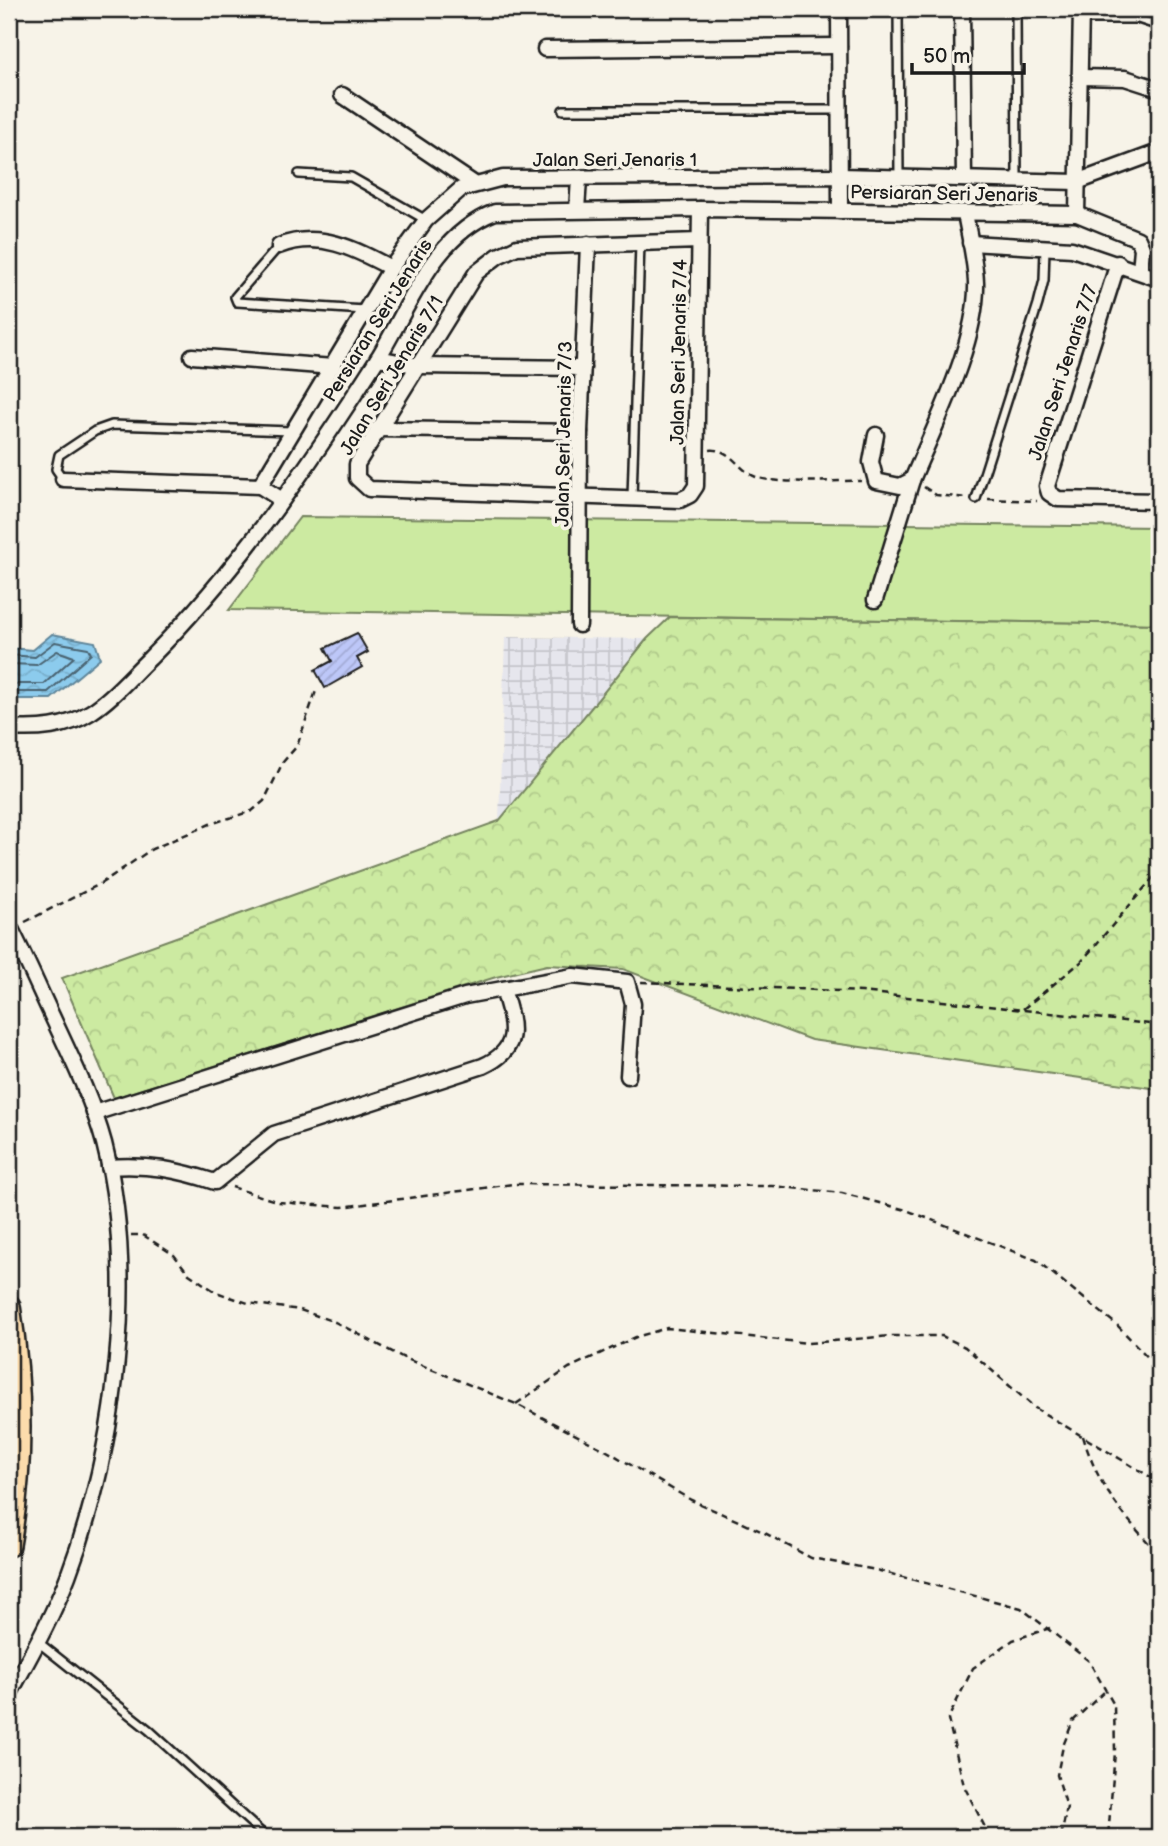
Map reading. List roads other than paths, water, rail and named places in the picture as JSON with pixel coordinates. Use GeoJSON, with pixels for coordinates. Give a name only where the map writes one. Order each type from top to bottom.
{"type":"FeatureCollection","features":[{"type":"Feature","properties":{"kind":"main road"},"geometry":{"type":"LineString","coordinates":[[9,1306],[19,1385],[21,1436],[16,1502],[9,1545]]}},
{"type":"Feature","properties":{"kind":"street"},"geometry":{"type":"LineString","coordinates":[[839,9],[840,211]]}},
{"type":"Feature","properties":{"kind":"street"},"geometry":{"type":"LineString","coordinates":[[962,9],[964,179]]}},
{"type":"Feature","properties":{"kind":"street"},"geometry":{"type":"LineString","coordinates":[[1081,14],[1077,214],[1138,239],[1142,247],[1140,271]]}},
{"type":"Feature","properties":{"kind":"street"},"geometry":{"type":"LineString","coordinates":[[545,49],[839,46]]}},
{"type":"Feature","properties":{"kind":"street"},"geometry":{"type":"LineString","coordinates":[[1080,77],[1125,78],[1159,89]]}},
{"type":"Feature","properties":{"kind":"street"},"geometry":{"type":"LineString","coordinates":[[342,95],[472,183]]}},
{"type":"Feature","properties":{"kind":"street","name":"Jalan Seri Jenaris 1"},"geometry":{"type":"LineString","coordinates":[[260,486],[391,268],[426,220],[449,198],[472,183],[503,178],[840,176],[1077,182],[1153,154]]}},
{"type":"Feature","properties":{"kind":"street"},"geometry":{"type":"LineString","coordinates":[[577,210],[579,179]]}},
{"type":"Feature","properties":{"kind":"street","name":"Jalan Seri Jenaris 7/4"},"geometry":{"type":"LineString","coordinates":[[690,495],[695,486],[701,209]]}},
{"type":"Feature","properties":{"kind":"street","name":"Persiaran Seri Jenaris"},"geometry":{"type":"LineString","coordinates":[[9,728],[49,728],[91,712],[112,695],[201,604],[282,500],[378,358],[432,265],[448,243],[469,224],[495,212],[577,210],[1077,214]]}},
{"type":"Feature","properties":{"kind":"street"},"geometry":{"type":"LineString","coordinates":[[875,600],[912,480],[957,373],[969,326],[976,282],[965,213]]}},
{"type":"Feature","properties":{"kind":"street"},"geometry":{"type":"LineString","coordinates":[[279,246],[310,239],[325,240],[356,250],[391,268]]}},
{"type":"Feature","properties":{"kind":"street","name":"Jalan Seri Jenaris 7/1"},"geometry":{"type":"LineString","coordinates":[[690,495],[680,500],[369,488],[360,483],[355,469],[377,429],[476,273],[498,256],[517,247],[699,241]]}},
{"type":"Feature","properties":{"kind":"street"},"geometry":{"type":"LineString","coordinates":[[970,243],[1072,249],[1159,279]]}},
{"type":"Feature","properties":{"kind":"street","name":"Jalan Seri Jenaris 7/3"},"geometry":{"type":"LineString","coordinates":[[579,625],[580,432],[588,244]]}},
{"type":"Feature","properties":{"kind":"street","name":"Jalan Seri Jenaris 7/7"},"geometry":{"type":"LineString","coordinates":[[1118,263],[1048,480],[1049,493],[1058,499],[1159,501]]}},
{"type":"Feature","properties":{"kind":"street"},"geometry":{"type":"LineString","coordinates":[[192,356],[332,367]]}},
{"type":"Feature","properties":{"kind":"street"},"geometry":{"type":"LineString","coordinates":[[378,358],[419,366],[583,368]]}},
{"type":"Feature","properties":{"kind":"street"},"geometry":{"type":"LineString","coordinates":[[377,429],[580,432]]}},
{"type":"Feature","properties":{"kind":"street"},"geometry":{"type":"LineString","coordinates":[[876,435],[871,463],[876,481],[900,486],[912,480]]}},
{"type":"Feature","properties":{"kind":"street"},"geometry":{"type":"LineString","coordinates":[[64,478],[260,486],[282,500]]}},
{"type":"Feature","properties":{"kind":"street"},"geometry":{"type":"LineString","coordinates":[[9,1695],[68,1575],[87,1519],[103,1451],[114,1376],[120,1290],[109,1167],[94,1113],[81,1078],[10,927]]}},
{"type":"Feature","properties":{"kind":"street"},"geometry":{"type":"LineString","coordinates":[[94,1113],[442,1003],[573,976],[627,982],[633,1004],[628,1076]]}},
{"type":"Feature","properties":{"kind":"street"},"geometry":{"type":"LineString","coordinates":[[109,1167],[144,1164],[180,1170],[215,1182],[274,1134],[497,1060],[508,1049],[512,1036],[512,1022],[503,989]]}},
{"type":"Feature","properties":{"kind":"lane"},"geometry":{"type":"LineString","coordinates":[[898,9],[899,178]]}},
{"type":"Feature","properties":{"kind":"lane"},"geometry":{"type":"LineString","coordinates":[[1016,9],[1017,181]]}},
{"type":"Feature","properties":{"kind":"lane"},"geometry":{"type":"LineString","coordinates":[[1081,14],[1138,19],[1159,26]]}},
{"type":"Feature","properties":{"kind":"lane"},"geometry":{"type":"LineString","coordinates":[[563,110],[839,110]]}},
{"type":"Feature","properties":{"kind":"lane"},"geometry":{"type":"LineString","coordinates":[[299,174],[351,177],[426,220]]}},
{"type":"Feature","properties":{"kind":"lane"},"geometry":{"type":"LineString","coordinates":[[632,498],[640,243]]}},
{"type":"Feature","properties":{"kind":"lane"},"geometry":{"type":"LineString","coordinates":[[279,246],[236,297],[236,301],[365,310]]}},
{"type":"Feature","properties":{"kind":"lane"},"geometry":{"type":"LineString","coordinates":[[976,499],[1038,304],[1044,280],[1045,247]]}},
{"type":"Feature","properties":{"kind":"lane"},"geometry":{"type":"LineString","coordinates":[[64,478],[56,469],[59,454],[112,425],[292,431]]}},
{"type":"Feature","properties":{"kind":"lane"},"geometry":{"type":"LineString","coordinates":[[37,1641],[149,1730],[266,1837]]}},
{"type":"Feature","properties":{"kind":"water"},"geometry":{"type":"Polygon","coordinates":[[[52,634],[95,642],[100,658],[51,699],[9,699],[9,648],[33,650],[52,634]]]}}]}
